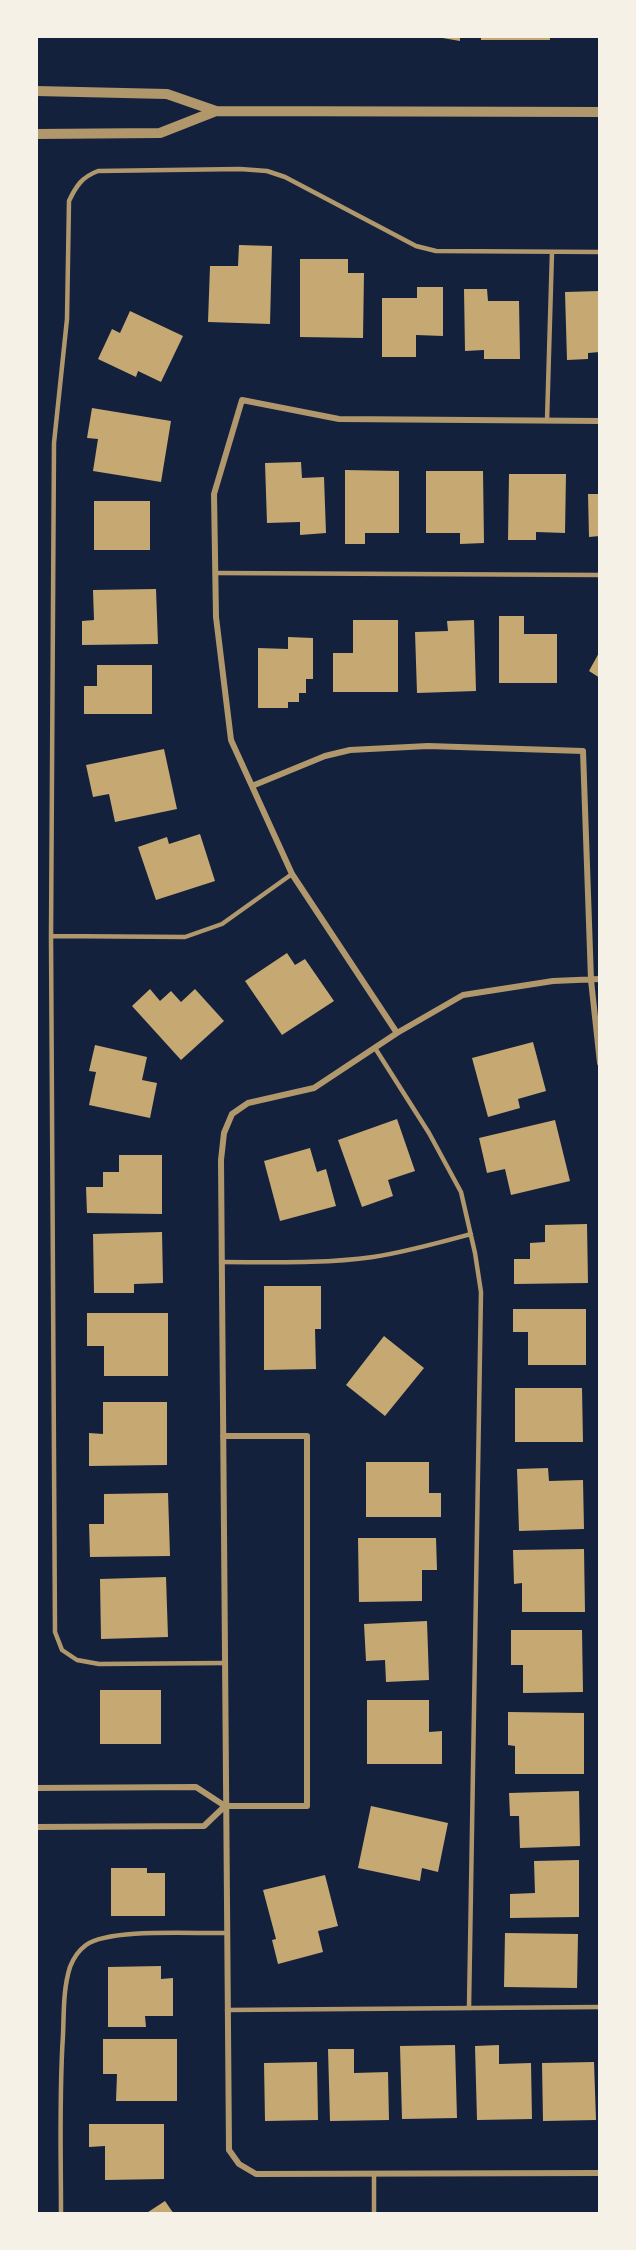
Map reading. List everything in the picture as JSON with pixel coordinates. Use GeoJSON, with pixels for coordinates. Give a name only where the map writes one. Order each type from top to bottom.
{"type":"FeatureCollection","features":[{"type":"Feature","properties":{"kind":"street"},"geometry":{"type":"LineString","coordinates":[[36,91],[167,94],[216,111],[600,112]]}},
{"type":"Feature","properties":{"kind":"street"},"geometry":{"type":"LineString","coordinates":[[36,134],[160,133],[216,111]]}},
{"type":"Feature","properties":{"kind":"street"},"geometry":{"type":"LineString","coordinates":[[397,1033],[292,874],[231,740],[216,617],[214,494],[242,400],[339,419],[600,421]]}},
{"type":"Feature","properties":{"kind":"street"},"geometry":{"type":"LineString","coordinates":[[252,786],[325,756],[350,750],[428,746],[582,751],[591,980],[600,1063]]}},
{"type":"Feature","properties":{"kind":"street"},"geometry":{"type":"LineString","coordinates":[[600,979],[553,981],[463,995],[397,1033],[314,1088],[248,1103],[232,1114],[224,1133],[220,1160],[229,2150],[239,2164],[256,2174],[600,2173]]}},
{"type":"Feature","properties":{"kind":"street"},"geometry":{"type":"LineString","coordinates":[[36,1788],[196,1787],[225,1806],[307,1806],[307,1436],[223,1436]]}},
{"type":"Feature","properties":{"kind":"street"},"geometry":{"type":"LineString","coordinates":[[36,1827],[204,1826],[225,1806]]}},
{"type":"Feature","properties":{"kind":"lane"},"geometry":{"type":"LineString","coordinates":[[224,1663],[99,1664],[78,1660],[62,1650],[55,1632],[51,936],[54,443],[68,319],[69,201],[75,187],[87,176],[98,171],[240,169],[267,171],[285,177],[416,246],[436,251],[600,252]]}},
{"type":"Feature","properties":{"kind":"lane"},"geometry":{"type":"LineString","coordinates":[[548,420],[552,252]]}},
{"type":"Feature","properties":{"kind":"lane"},"geometry":{"type":"LineString","coordinates":[[215,573],[600,575]]}},
{"type":"Feature","properties":{"kind":"lane"},"geometry":{"type":"LineString","coordinates":[[51,936],[185,937],[222,924],[292,874]]}},
{"type":"Feature","properties":{"kind":"lane"},"geometry":{"type":"LineString","coordinates":[[375,1048],[429,1133],[461,1192],[481,1292],[469,2008]]}},
{"type":"Feature","properties":{"kind":"lane"},"geometry":{"type":"LineString","coordinates":[[221,1262],[315,1261],[372,1257],[432,1245],[471,1234]]}},
{"type":"Feature","properties":{"kind":"lane"},"geometry":{"type":"LineString","coordinates":[[61,2214],[60,2078],[65,1988],[70,1966],[76,1954],[87,1944],[106,1938],[128,1935],[226,1933]]}},
{"type":"Feature","properties":{"kind":"lane"},"geometry":{"type":"LineString","coordinates":[[227,2010],[600,2007]]}},
{"type":"Feature","properties":{"kind":"lane"},"geometry":{"type":"LineString","coordinates":[[374,2174],[374,2214]]}},
{"type":"Feature","properties":{"kind":"building"},"geometry":{"type":"Polygon","coordinates":[[[431,36],[460,36],[460,41],[431,36]]]}},
{"type":"Feature","properties":{"kind":"building"},"geometry":{"type":"Polygon","coordinates":[[[481,36],[550,36],[550,40],[481,40],[481,36]]]}},
{"type":"Feature","properties":{"kind":"building"},"geometry":{"type":"Polygon","coordinates":[[[239,245],[272,246],[270,324],[208,322],[210,266],[238,266],[239,245]]]}},
{"type":"Feature","properties":{"kind":"building"},"geometry":{"type":"Polygon","coordinates":[[[300,259],[348,259],[348,273],[364,273],[363,338],[300,337],[300,259]]]}},
{"type":"Feature","properties":{"kind":"building"},"geometry":{"type":"Polygon","coordinates":[[[417,287],[443,287],[443,336],[416,335],[416,357],[382,357],[382,298],[417,298],[417,287]]]}},
{"type":"Feature","properties":{"kind":"building"},"geometry":{"type":"Polygon","coordinates":[[[464,289],[487,289],[488,301],[519,301],[520,359],[484,359],[484,350],[465,351],[464,289]]]}},
{"type":"Feature","properties":{"kind":"building"},"geometry":{"type":"Polygon","coordinates":[[[600,291],[600,352],[588,353],[588,359],[567,360],[565,292],[600,291]]]}},
{"type":"Feature","properties":{"kind":"building"},"geometry":{"type":"Polygon","coordinates":[[[130,311],[183,336],[161,382],[138,371],[136,377],[98,359],[112,329],[120,333],[130,311]]]}},
{"type":"Feature","properties":{"kind":"building"},"geometry":{"type":"Polygon","coordinates":[[[92,408],[171,421],[161,482],[93,471],[98,439],[87,438],[92,408]]]}},
{"type":"Feature","properties":{"kind":"building"},"geometry":{"type":"Polygon","coordinates":[[[301,462],[302,478],[324,477],[326,533],[300,535],[300,522],[267,523],[265,463],[301,462]]]}},
{"type":"Feature","properties":{"kind":"building"},"geometry":{"type":"Polygon","coordinates":[[[345,470],[399,471],[399,533],[365,533],[365,544],[345,544],[345,470]]]}},
{"type":"Feature","properties":{"kind":"building"},"geometry":{"type":"Polygon","coordinates":[[[426,471],[483,471],[484,543],[460,544],[460,533],[426,533],[426,471]]]}},
{"type":"Feature","properties":{"kind":"building"},"geometry":{"type":"Polygon","coordinates":[[[509,474],[566,474],[565,533],[536,532],[536,540],[508,540],[509,474]]]}},
{"type":"Feature","properties":{"kind":"building"},"geometry":{"type":"Polygon","coordinates":[[[588,494],[600,494],[600,536],[589,537],[588,494]]]}},
{"type":"Feature","properties":{"kind":"building"},"geometry":{"type":"Polygon","coordinates":[[[94,501],[150,501],[150,550],[94,550],[94,501]]]}},
{"type":"Feature","properties":{"kind":"building"},"geometry":{"type":"Polygon","coordinates":[[[156,589],[158,644],[82,645],[82,621],[94,620],[93,590],[156,589]]]}},
{"type":"Feature","properties":{"kind":"building"},"geometry":{"type":"Polygon","coordinates":[[[499,616],[524,616],[524,634],[557,634],[557,683],[499,683],[499,616]]]}},
{"type":"Feature","properties":{"kind":"building"},"geometry":{"type":"Polygon","coordinates":[[[353,620],[398,620],[398,692],[333,692],[333,653],[353,653],[353,620]]]}},
{"type":"Feature","properties":{"kind":"building"},"geometry":{"type":"Polygon","coordinates":[[[474,620],[476,691],[417,693],[415,632],[448,631],[447,621],[474,620]]]}},
{"type":"Feature","properties":{"kind":"building"},"geometry":{"type":"Polygon","coordinates":[[[288,637],[313,638],[313,679],[306,679],[306,693],[299,693],[299,702],[288,702],[288,708],[258,708],[258,648],[288,649],[288,637]]]}},
{"type":"Feature","properties":{"kind":"building"},"geometry":{"type":"Polygon","coordinates":[[[600,651],[600,678],[589,671],[600,651]]]}},
{"type":"Feature","properties":{"kind":"building"},"geometry":{"type":"Polygon","coordinates":[[[97,665],[152,665],[152,714],[84,714],[84,686],[97,686],[97,665]]]}},
{"type":"Feature","properties":{"kind":"building"},"geometry":{"type":"Polygon","coordinates":[[[164,749],[177,809],[115,822],[109,794],[93,797],[86,765],[164,749]]]}},
{"type":"Feature","properties":{"kind":"building"},"geometry":{"type":"Polygon","coordinates":[[[200,834],[215,881],[156,900],[138,847],[167,837],[169,844],[200,834]]]}},
{"type":"Feature","properties":{"kind":"building"},"geometry":{"type":"Polygon","coordinates":[[[287,953],[295,965],[305,959],[334,1001],[282,1035],[245,981],[287,953]]]}},
{"type":"Feature","properties":{"kind":"building"},"geometry":{"type":"Polygon","coordinates":[[[150,989],[160,1001],[171,991],[181,1002],[195,989],[224,1021],[181,1060],[132,1006],[150,989]]]}},
{"type":"Feature","properties":{"kind":"building"},"geometry":{"type":"Polygon","coordinates":[[[533,1042],[546,1091],[518,1099],[520,1108],[488,1117],[472,1058],[533,1042]]]}},
{"type":"Feature","properties":{"kind":"building"},"geometry":{"type":"Polygon","coordinates":[[[95,1045],[147,1057],[142,1080],[157,1083],[150,1118],[89,1105],[96,1072],[89,1071],[95,1045]]]}},
{"type":"Feature","properties":{"kind":"building"},"geometry":{"type":"Polygon","coordinates":[[[397,1119],[415,1171],[388,1180],[393,1196],[362,1207],[338,1140],[397,1119]]]}},
{"type":"Feature","properties":{"kind":"building"},"geometry":{"type":"Polygon","coordinates":[[[555,1120],[570,1181],[511,1195],[505,1169],[487,1173],[479,1138],[555,1120]]]}},
{"type":"Feature","properties":{"kind":"building"},"geometry":{"type":"Polygon","coordinates":[[[310,1148],[317,1172],[326,1169],[336,1206],[280,1221],[264,1161],[310,1148]]]}},
{"type":"Feature","properties":{"kind":"building"},"geometry":{"type":"Polygon","coordinates":[[[119,1155],[162,1155],[162,1214],[87,1213],[86,1187],[103,1187],[103,1172],[119,1172],[119,1155]]]}},
{"type":"Feature","properties":{"kind":"building"},"geometry":{"type":"Polygon","coordinates":[[[587,1224],[588,1283],[514,1284],[514,1259],[530,1259],[530,1243],[545,1242],[545,1225],[587,1224]]]}},
{"type":"Feature","properties":{"kind":"building"},"geometry":{"type":"Polygon","coordinates":[[[162,1232],[163,1283],[134,1284],[134,1293],[94,1293],[93,1234],[162,1232]]]}},
{"type":"Feature","properties":{"kind":"building"},"geometry":{"type":"Polygon","coordinates":[[[264,1286],[321,1286],[321,1329],[315,1329],[316,1369],[264,1370],[264,1286]]]}},
{"type":"Feature","properties":{"kind":"building"},"geometry":{"type":"Polygon","coordinates":[[[513,1309],[586,1309],[586,1365],[528,1365],[528,1332],[513,1332],[513,1309]]]}},
{"type":"Feature","properties":{"kind":"building"},"geometry":{"type":"Polygon","coordinates":[[[87,1313],[168,1313],[168,1376],[104,1376],[104,1346],[87,1346],[87,1313]]]}},
{"type":"Feature","properties":{"kind":"building"},"geometry":{"type":"Polygon","coordinates":[[[384,1336],[424,1368],[385,1416],[346,1385],[384,1336]]]}},
{"type":"Feature","properties":{"kind":"building"},"geometry":{"type":"Polygon","coordinates":[[[515,1388],[582,1388],[583,1442],[515,1442],[515,1388]]]}},
{"type":"Feature","properties":{"kind":"building"},"geometry":{"type":"Polygon","coordinates":[[[103,1402],[167,1402],[167,1465],[89,1466],[89,1433],[103,1434],[103,1402]]]}},
{"type":"Feature","properties":{"kind":"building"},"geometry":{"type":"Polygon","coordinates":[[[366,1462],[429,1462],[429,1493],[441,1493],[441,1517],[366,1517],[366,1462]]]}},
{"type":"Feature","properties":{"kind":"building"},"geometry":{"type":"Polygon","coordinates":[[[548,1468],[549,1481],[583,1480],[584,1529],[519,1531],[517,1469],[548,1468]]]}},
{"type":"Feature","properties":{"kind":"building"},"geometry":{"type":"Polygon","coordinates":[[[168,1493],[170,1556],[90,1557],[89,1524],[104,1524],[104,1494],[168,1493]]]}},
{"type":"Feature","properties":{"kind":"building"},"geometry":{"type":"Polygon","coordinates":[[[358,1538],[436,1538],[437,1570],[422,1570],[422,1601],[359,1602],[358,1538]]]}},
{"type":"Feature","properties":{"kind":"building"},"geometry":{"type":"Polygon","coordinates":[[[584,1549],[585,1612],[522,1612],[522,1583],[514,1584],[513,1550],[584,1549]]]}},
{"type":"Feature","properties":{"kind":"building"},"geometry":{"type":"Polygon","coordinates":[[[166,1577],[168,1637],[101,1639],[100,1579],[166,1577]]]}},
{"type":"Feature","properties":{"kind":"building"},"geometry":{"type":"Polygon","coordinates":[[[427,1621],[429,1680],[386,1682],[385,1660],[366,1661],[364,1624],[427,1621]]]}},
{"type":"Feature","properties":{"kind":"building"},"geometry":{"type":"Polygon","coordinates":[[[511,1630],[582,1630],[583,1692],[523,1693],[523,1665],[511,1665],[511,1630]]]}},
{"type":"Feature","properties":{"kind":"building"},"geometry":{"type":"Polygon","coordinates":[[[100,1690],[161,1690],[161,1744],[100,1744],[100,1690]]]}},
{"type":"Feature","properties":{"kind":"building"},"geometry":{"type":"Polygon","coordinates":[[[367,1700],[429,1700],[429,1732],[442,1731],[442,1764],[367,1764],[367,1700]]]}},
{"type":"Feature","properties":{"kind":"building"},"geometry":{"type":"Polygon","coordinates":[[[508,1712],[584,1713],[584,1774],[515,1774],[515,1746],[508,1745],[508,1712]]]}},
{"type":"Feature","properties":{"kind":"building"},"geometry":{"type":"Polygon","coordinates":[[[579,1791],[580,1846],[520,1848],[519,1816],[510,1816],[509,1793],[579,1791]]]}},
{"type":"Feature","properties":{"kind":"building"},"geometry":{"type":"Polygon","coordinates":[[[371,1806],[448,1823],[438,1872],[422,1868],[420,1881],[358,1868],[371,1806]]]}},
{"type":"Feature","properties":{"kind":"building"},"geometry":{"type":"Polygon","coordinates":[[[579,1860],[579,1917],[510,1918],[510,1894],[535,1893],[534,1861],[579,1860]]]}},
{"type":"Feature","properties":{"kind":"building"},"geometry":{"type":"Polygon","coordinates":[[[111,1868],[147,1868],[147,1873],[165,1873],[165,1916],[111,1916],[111,1868]]]}},
{"type":"Feature","properties":{"kind":"building"},"geometry":{"type":"Polygon","coordinates":[[[325,1875],[338,1926],[318,1931],[323,1952],[278,1964],[272,1940],[276,1939],[263,1890],[325,1875]]]}},
{"type":"Feature","properties":{"kind":"building"},"geometry":{"type":"Polygon","coordinates":[[[505,1933],[578,1934],[577,1988],[504,1987],[505,1933]]]}},
{"type":"Feature","properties":{"kind":"building"},"geometry":{"type":"Polygon","coordinates":[[[161,1966],[161,1979],[173,1978],[173,2016],[145,2016],[146,2027],[108,2027],[108,1967],[161,1966]]]}},
{"type":"Feature","properties":{"kind":"building"},"geometry":{"type":"Polygon","coordinates":[[[103,2039],[177,2039],[177,2101],[116,2101],[117,2074],[103,2074],[103,2039]]]}},
{"type":"Feature","properties":{"kind":"building"},"geometry":{"type":"Polygon","coordinates":[[[455,2045],[457,2118],[402,2119],[400,2046],[455,2045]]]}},
{"type":"Feature","properties":{"kind":"building"},"geometry":{"type":"Polygon","coordinates":[[[499,2045],[499,2064],[531,2063],[532,2119],[477,2120],[475,2046],[499,2045]]]}},
{"type":"Feature","properties":{"kind":"building"},"geometry":{"type":"Polygon","coordinates":[[[328,2049],[354,2049],[354,2073],[388,2072],[389,2120],[330,2121],[328,2049]]]}},
{"type":"Feature","properties":{"kind":"building"},"geometry":{"type":"Polygon","coordinates":[[[317,2062],[318,2120],[265,2121],[264,2063],[317,2062]]]}},
{"type":"Feature","properties":{"kind":"building"},"geometry":{"type":"Polygon","coordinates":[[[594,2062],[596,2120],[543,2121],[542,2063],[594,2062]]]}},
{"type":"Feature","properties":{"kind":"building"},"geometry":{"type":"Polygon","coordinates":[[[89,2124],[164,2124],[164,2179],[105,2180],[105,2146],[89,2147],[89,2124]]]}},
{"type":"Feature","properties":{"kind":"building"},"geometry":{"type":"Polygon","coordinates":[[[165,2201],[174,2214],[145,2214],[165,2201]]]}}]}
